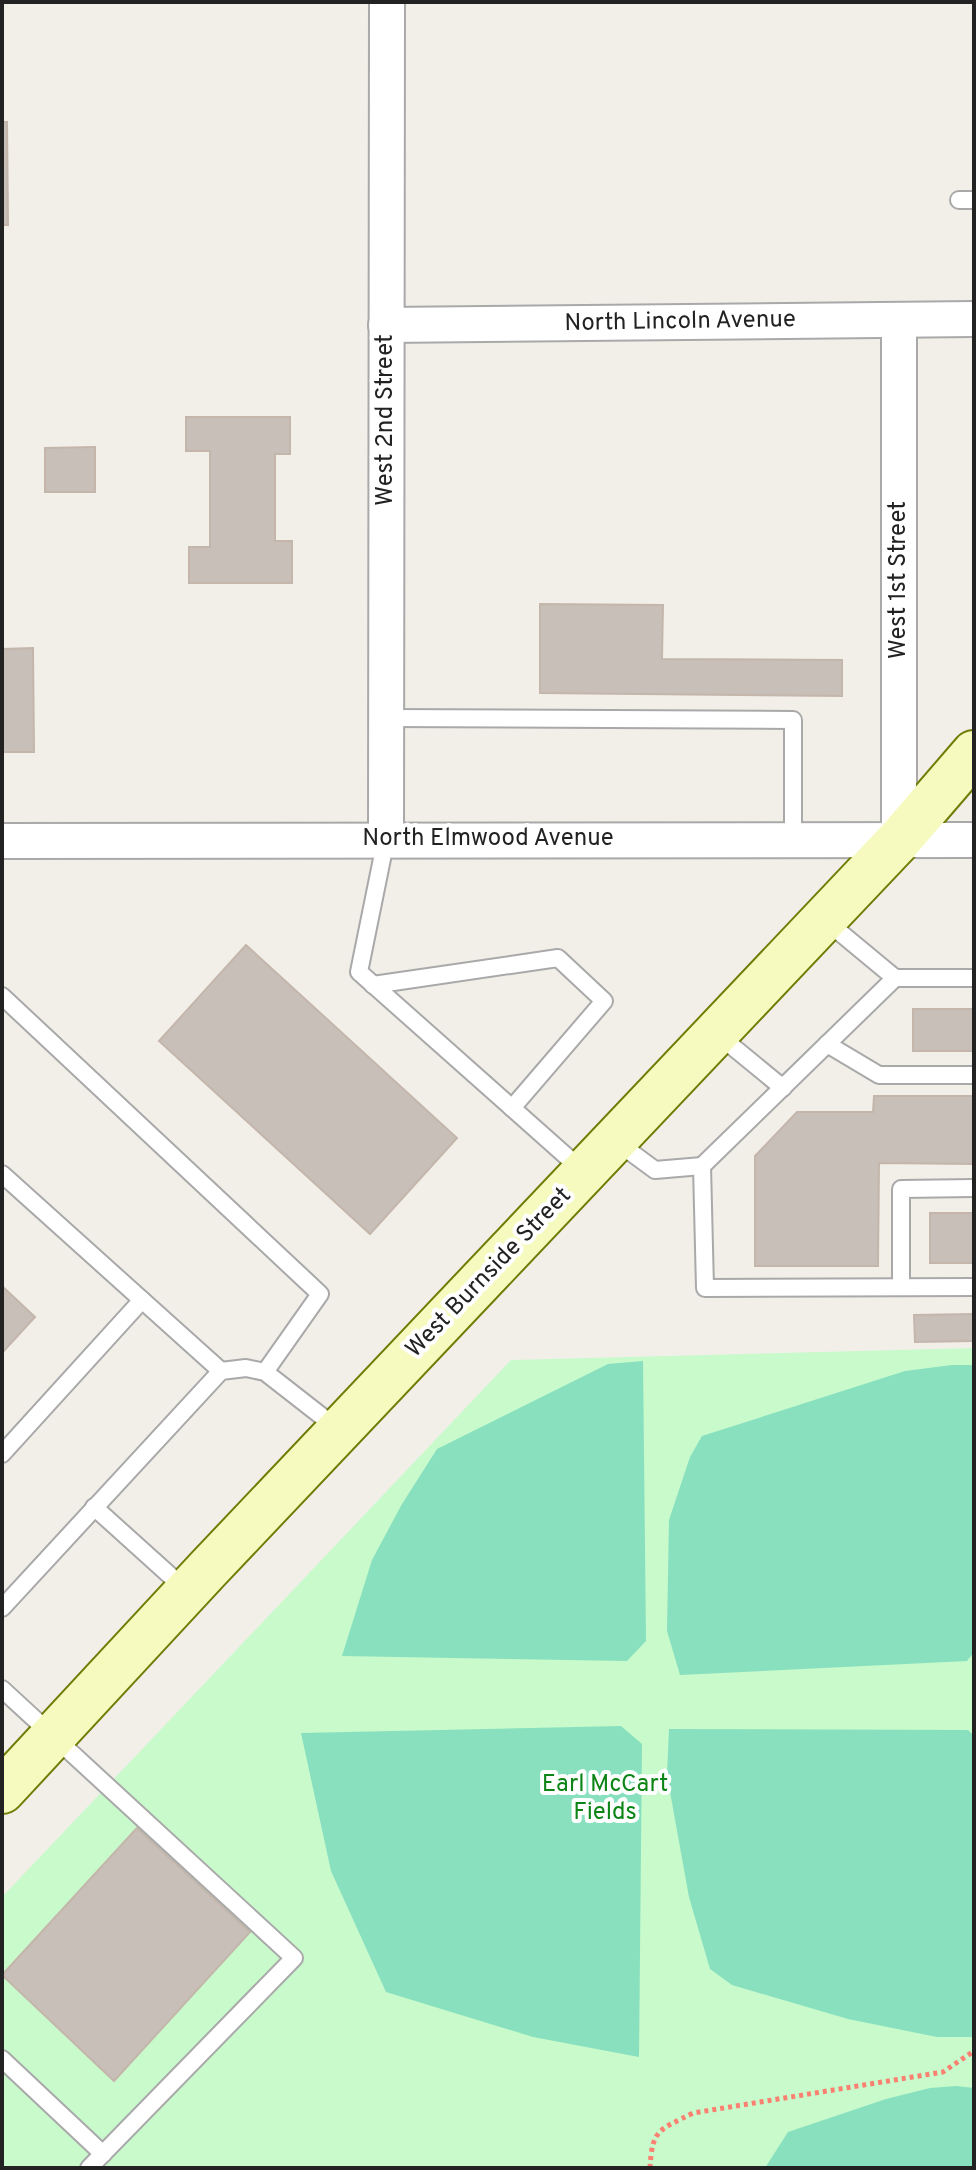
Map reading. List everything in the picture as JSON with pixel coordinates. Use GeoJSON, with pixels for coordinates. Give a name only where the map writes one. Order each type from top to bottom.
{"type":"FeatureCollection","features":[{"type":"Feature","properties":{"kind":"main road","name":"West Burnside Street"},"geometry":{"type":"LineString","coordinates":[[2,1791],[899,840],[974,753]]}},
{"type":"Feature","properties":{"kind":"street","name":"West 2nd Street"},"geometry":{"type":"LineString","coordinates":[[386,839],[387,2]]}},
{"type":"Feature","properties":{"kind":"street","name":"North Lincoln Avenue"},"geometry":{"type":"LineString","coordinates":[[386,325],[974,319]]}},
{"type":"Feature","properties":{"kind":"street","name":"West 1st Street"},"geometry":{"type":"LineString","coordinates":[[899,320],[899,840]]}},
{"type":"Feature","properties":{"kind":"street","name":"North Elmwood Avenue"},"geometry":{"type":"LineString","coordinates":[[2,841],[974,840]]}},
{"type":"Feature","properties":{"kind":"lane"},"geometry":{"type":"LineString","coordinates":[[386,718],[793,720],[793,840]]}},
{"type":"Feature","properties":{"kind":"lane"},"geometry":{"type":"LineString","coordinates":[[386,839],[359,972],[584,1172]]}},
{"type":"Feature","properties":{"kind":"lane"},"geometry":{"type":"LineString","coordinates":[[824,919],[895,978],[974,978]]}},
{"type":"Feature","properties":{"kind":"lane"},"geometry":{"type":"LineString","coordinates":[[373,985],[558,958],[604,1001],[512,1108]]}},
{"type":"Feature","properties":{"kind":"lane"},"geometry":{"type":"LineString","coordinates":[[614,1140],[655,1170],[702,1166],[895,978]]}},
{"type":"Feature","properties":{"kind":"lane"},"geometry":{"type":"LineString","coordinates":[[2,996],[320,1294],[265,1372]]}},
{"type":"Feature","properties":{"kind":"lane"},"geometry":{"type":"LineString","coordinates":[[716,1033],[783,1088]]}},
{"type":"Feature","properties":{"kind":"lane"},"geometry":{"type":"LineString","coordinates":[[827,1044],[879,1075],[974,1075]]}},
{"type":"Feature","properties":{"kind":"lane"},"geometry":{"type":"LineString","coordinates":[[702,1166],[705,1288],[974,1287]]}},
{"type":"Feature","properties":{"kind":"lane"},"geometry":{"type":"LineString","coordinates":[[2,1174],[221,1371]]}},
{"type":"Feature","properties":{"kind":"lane"},"geometry":{"type":"LineString","coordinates":[[901,1287],[901,1189],[974,1188]]}},
{"type":"Feature","properties":{"kind":"lane"},"geometry":{"type":"LineString","coordinates":[[2,1454],[142,1300]]}},
{"type":"Feature","properties":{"kind":"lane"},"geometry":{"type":"LineString","coordinates":[[2,1608],[221,1371],[246,1368],[265,1372],[340,1430]]}},
{"type":"Feature","properties":{"kind":"lane"},"geometry":{"type":"LineString","coordinates":[[94,1507],[188,1591]]}},
{"type":"Feature","properties":{"kind":"lane"},"geometry":{"type":"LineString","coordinates":[[2,1689],[294,1958],[89,2168]]}},
{"type":"Feature","properties":{"kind":"lane"},"geometry":{"type":"LineString","coordinates":[[2,2059],[103,2154]]}},
{"type":"Feature","properties":{"kind":"path"},"geometry":{"type":"LineString","coordinates":[[650,2168],[651,2147],[658,2130],[693,2113],[943,2072],[974,2051]]}},
{"type":"Feature","properties":{"kind":"green space","name":"Earl McCart Fields"},"geometry":{"type":"Polygon","coordinates":[[[974,1348],[974,2168],[2,2168],[2,1897],[511,1360],[974,1348]]]}},
{"type":"Feature","properties":{"kind":"green space"},"geometry":{"type":"Polygon","coordinates":[[[643,1361],[646,1641],[627,1661],[342,1656],[372,1560],[402,1504],[437,1449],[608,1364],[643,1361]]]}},
{"type":"Feature","properties":{"kind":"green space"},"geometry":{"type":"Polygon","coordinates":[[[972,1365],[974,1652],[967,1661],[680,1675],[667,1631],[669,1520],[690,1457],[702,1436],[905,1371],[972,1365]]]}},
{"type":"Feature","properties":{"kind":"green space"},"geometry":{"type":"Polygon","coordinates":[[[621,1726],[642,1744],[639,2057],[533,2037],[386,1992],[331,1871],[301,1733],[621,1726]]]}},
{"type":"Feature","properties":{"kind":"green space"},"geometry":{"type":"Polygon","coordinates":[[[669,1729],[968,1730],[974,1736],[974,2037],[937,2037],[848,2019],[732,1985],[710,1969],[689,1897],[667,1775],[669,1729]]]}},
{"type":"Feature","properties":{"kind":"green space"},"geometry":{"type":"Polygon","coordinates":[[[930,2088],[974,2088],[974,2168],[765,2168],[788,2132],[886,2099],[930,2088]]]}},
{"type":"Feature","properties":{"kind":"building"},"geometry":{"type":"Polygon","coordinates":[[[2,122],[7,122],[8,225],[2,225],[2,122]]]}},
{"type":"Feature","properties":{"kind":"building"},"geometry":{"type":"Polygon","coordinates":[[[186,417],[290,417],[290,454],[275,454],[275,541],[292,541],[292,583],[189,583],[189,547],[210,547],[210,451],[186,451],[186,417]]]}},
{"type":"Feature","properties":{"kind":"building"},"geometry":{"type":"Polygon","coordinates":[[[95,447],[95,492],[45,492],[45,448],[95,447]]]}},
{"type":"Feature","properties":{"kind":"building"},"geometry":{"type":"Polygon","coordinates":[[[540,604],[663,605],[662,659],[842,660],[842,696],[540,693],[540,604]]]}},
{"type":"Feature","properties":{"kind":"building"},"geometry":{"type":"Polygon","coordinates":[[[33,648],[34,752],[2,752],[2,649],[33,648]]]}},
{"type":"Feature","properties":{"kind":"building"},"geometry":{"type":"Polygon","coordinates":[[[246,945],[457,1138],[370,1234],[159,1041],[246,945]]]}},
{"type":"Feature","properties":{"kind":"building"},"geometry":{"type":"Polygon","coordinates":[[[913,1009],[974,1009],[974,1051],[913,1051],[913,1009]]]}},
{"type":"Feature","properties":{"kind":"building"},"geometry":{"type":"Polygon","coordinates":[[[874,1096],[974,1096],[974,1164],[879,1163],[878,1266],[755,1266],[755,1156],[797,1112],[873,1112],[874,1096]]]}},
{"type":"Feature","properties":{"kind":"building"},"geometry":{"type":"Polygon","coordinates":[[[930,1213],[974,1213],[974,1263],[930,1263],[930,1213]]]}},
{"type":"Feature","properties":{"kind":"building"},"geometry":{"type":"Polygon","coordinates":[[[2,1286],[35,1317],[2,1353],[2,1286]]]}},
{"type":"Feature","properties":{"kind":"building"},"geometry":{"type":"Polygon","coordinates":[[[974,1314],[974,1341],[915,1342],[914,1315],[974,1314]]]}},
{"type":"Feature","properties":{"kind":"building"},"geometry":{"type":"Polygon","coordinates":[[[137,1828],[250,1932],[114,2081],[2,1975],[137,1828]]]}}]}
